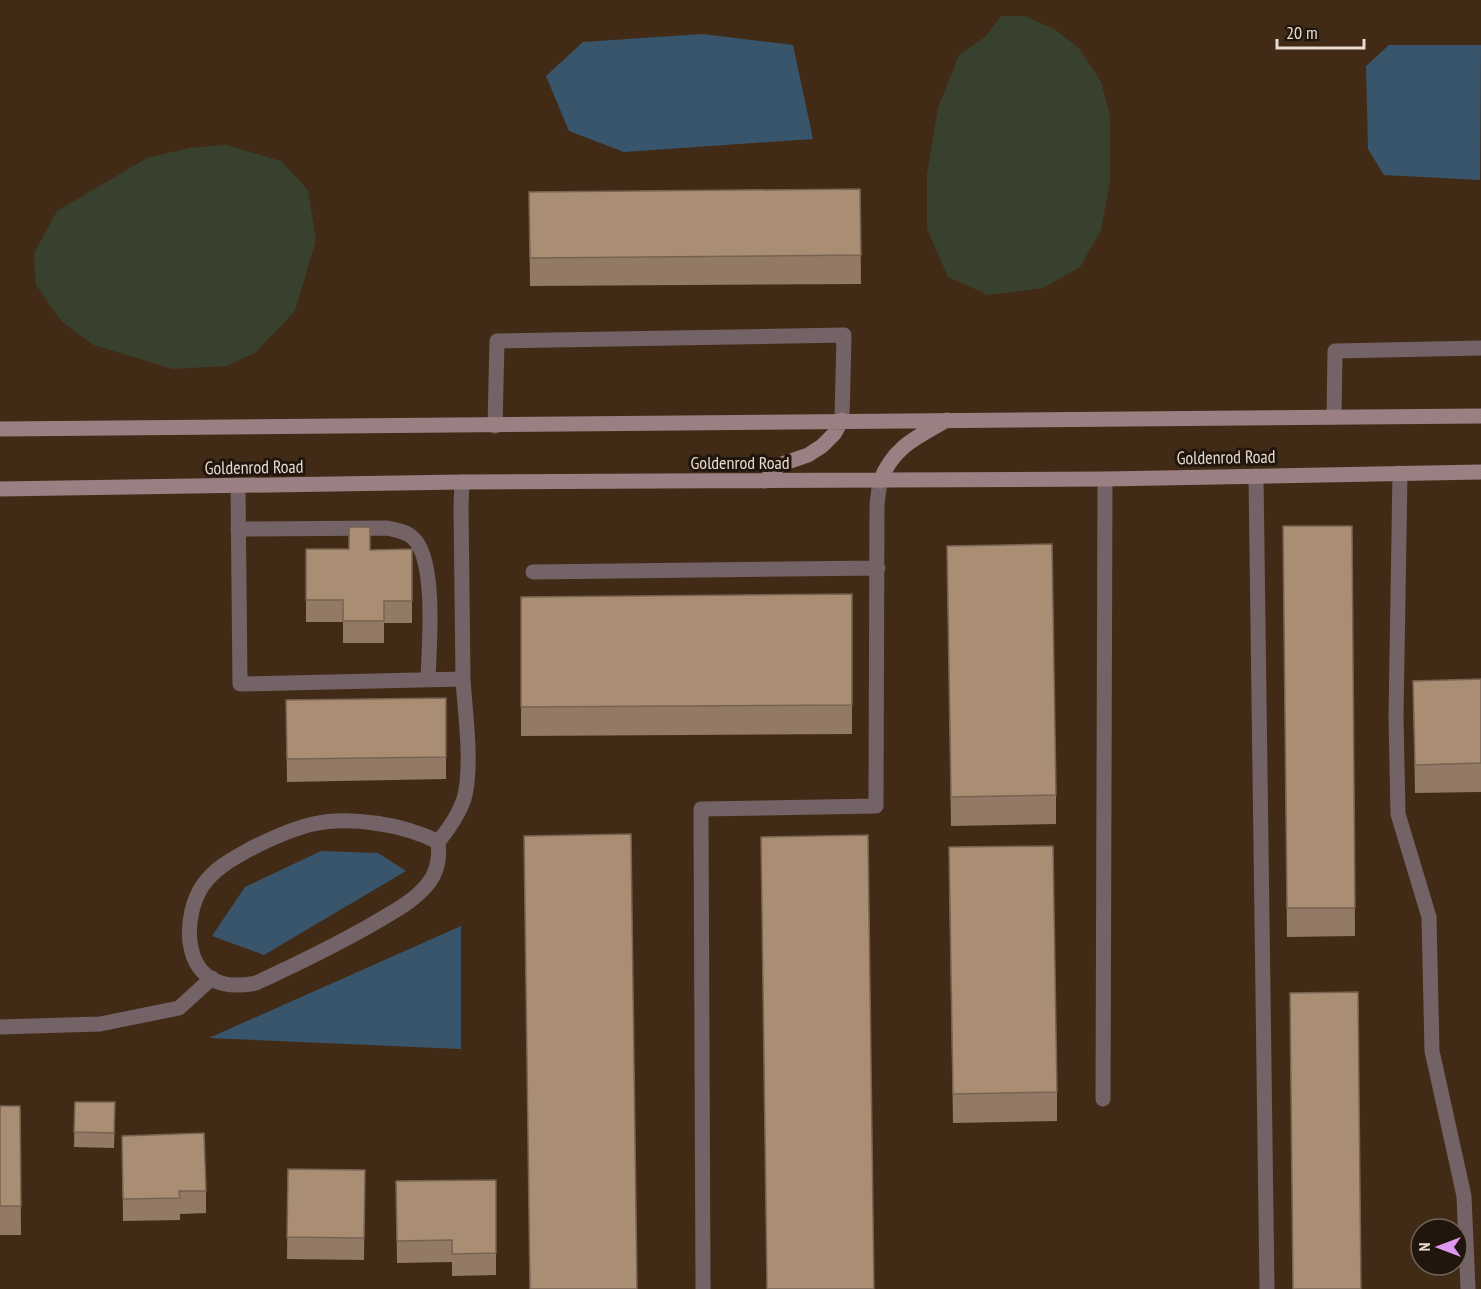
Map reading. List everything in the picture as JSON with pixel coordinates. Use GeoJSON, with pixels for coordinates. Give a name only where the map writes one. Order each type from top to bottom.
{"type":"FeatureCollection","features":[{"type":"Feature","properties":{"kind":"main road"},"geometry":{"type":"LineString","coordinates":[[0,429],[1481,416]]}},
{"type":"Feature","properties":{"kind":"main road"},"geometry":{"type":"LineString","coordinates":[[765,481],[779,465],[808,455],[822,446],[834,434],[842,420]]}},
{"type":"Feature","properties":{"kind":"main road"},"geometry":{"type":"LineString","coordinates":[[880,481],[887,464],[900,449],[947,420]]}},
{"type":"Feature","properties":{"kind":"main road","name":"Goldenrod Road"},"geometry":{"type":"LineString","coordinates":[[0,489],[462,482],[1105,479],[1481,472]]}},
{"type":"Feature","properties":{"kind":"lane"},"geometry":{"type":"LineString","coordinates":[[495,426],[497,342],[844,335],[842,420]]}},
{"type":"Feature","properties":{"kind":"lane"},"geometry":{"type":"LineString","coordinates":[[1334,417],[1335,351],[1481,348]]}},
{"type":"Feature","properties":{"kind":"lane"},"geometry":{"type":"LineString","coordinates":[[1400,474],[1396,717],[1398,814],[1429,916],[1432,1051],[1464,1196],[1468,1289]]}},
{"type":"Feature","properties":{"kind":"lane"},"geometry":{"type":"LineString","coordinates":[[1256,476],[1267,1289]]}},
{"type":"Feature","properties":{"kind":"lane"},"geometry":{"type":"LineString","coordinates":[[1103,1099],[1105,479]]}},
{"type":"Feature","properties":{"kind":"lane"},"geometry":{"type":"LineString","coordinates":[[703,1289],[701,809],[876,806],[877,504],[880,481]]}},
{"type":"Feature","properties":{"kind":"lane"},"geometry":{"type":"LineString","coordinates":[[438,842],[394,826],[334,821],[312,824],[273,837],[220,867],[203,886],[190,911],[189,939],[195,959],[206,975],[223,984],[241,986],[256,983],[343,941],[405,905],[428,884],[436,870],[440,857],[438,842],[448,831],[464,799],[467,749],[462,482]]}},
{"type":"Feature","properties":{"kind":"lane"},"geometry":{"type":"LineString","coordinates":[[238,487],[240,684],[464,679]]}},
{"type":"Feature","properties":{"kind":"lane"},"geometry":{"type":"LineString","coordinates":[[238,529],[387,528],[403,531],[412,537],[419,546],[426,565],[429,586],[428,680]]}},
{"type":"Feature","properties":{"kind":"lane"},"geometry":{"type":"LineString","coordinates":[[533,572],[878,568]]}},
{"type":"Feature","properties":{"kind":"lane"},"geometry":{"type":"LineString","coordinates":[[0,1027],[100,1024],[179,1008],[212,978]]}},
{"type":"Feature","properties":{"kind":"green space"},"geometry":{"type":"Polygon","coordinates":[[[1001,16],[1025,16],[1054,29],[1078,47],[1101,82],[1110,116],[1110,182],[1101,230],[1080,267],[1043,288],[988,295],[948,277],[927,229],[927,174],[938,108],[959,55],[985,37],[1001,16]]]}},
{"type":"Feature","properties":{"kind":"green space"},"geometry":{"type":"Polygon","coordinates":[[[226,145],[281,161],[308,190],[316,240],[295,311],[255,353],[226,366],[173,369],[94,345],[62,322],[36,285],[34,253],[57,211],[147,158],[189,148],[226,145]]]}},
{"type":"Feature","properties":{"kind":"water"},"geometry":{"type":"Polygon","coordinates":[[[702,34],[793,45],[813,139],[624,152],[569,131],[546,76],[583,42],[702,34]]]}},
{"type":"Feature","properties":{"kind":"water"},"geometry":{"type":"Polygon","coordinates":[[[1389,45],[1481,45],[1480,180],[1384,175],[1368,149],[1366,66],[1389,45]]]}},
{"type":"Feature","properties":{"kind":"water"},"geometry":{"type":"Polygon","coordinates":[[[321,851],[378,853],[406,871],[264,955],[212,936],[245,887],[321,851]]]}},
{"type":"Feature","properties":{"kind":"water"},"geometry":{"type":"Polygon","coordinates":[[[461,926],[461,1049],[209,1038],[461,926]]]}},
{"type":"Feature","properties":{"kind":"building"},"geometry":{"type":"Polygon","coordinates":[[[860,189],[861,255],[530,258],[529,192],[860,189]]]}},
{"type":"Feature","properties":{"kind":"building"},"geometry":{"type":"Polygon","coordinates":[[[1283,526],[1352,526],[1355,908],[1287,908],[1283,526]]]}},
{"type":"Feature","properties":{"kind":"building"},"geometry":{"type":"Polygon","coordinates":[[[349,527],[370,527],[370,550],[412,549],[412,601],[384,601],[384,621],[343,621],[343,600],[306,600],[306,549],[349,549],[349,527]]]}},
{"type":"Feature","properties":{"kind":"building"},"geometry":{"type":"Polygon","coordinates":[[[1052,544],[1056,795],[951,797],[947,546],[1052,544]]]}},
{"type":"Feature","properties":{"kind":"building"},"geometry":{"type":"Polygon","coordinates":[[[852,594],[852,705],[521,707],[521,597],[852,594]]]}},
{"type":"Feature","properties":{"kind":"building"},"geometry":{"type":"Polygon","coordinates":[[[1481,679],[1481,763],[1415,765],[1413,681],[1481,679]]]}},
{"type":"Feature","properties":{"kind":"building"},"geometry":{"type":"Polygon","coordinates":[[[446,698],[446,757],[287,759],[286,700],[446,698]]]}},
{"type":"Feature","properties":{"kind":"building"},"geometry":{"type":"Polygon","coordinates":[[[631,834],[637,1289],[530,1289],[524,836],[631,834]]]}},
{"type":"Feature","properties":{"kind":"building"},"geometry":{"type":"Polygon","coordinates":[[[868,835],[874,1289],[767,1289],[761,837],[868,835]]]}},
{"type":"Feature","properties":{"kind":"building"},"geometry":{"type":"Polygon","coordinates":[[[1053,846],[1057,1092],[953,1094],[949,847],[1053,846]]]}},
{"type":"Feature","properties":{"kind":"building"},"geometry":{"type":"Polygon","coordinates":[[[1358,992],[1361,1289],[1293,1289],[1290,993],[1358,992]]]}},
{"type":"Feature","properties":{"kind":"building"},"geometry":{"type":"Polygon","coordinates":[[[75,1102],[115,1102],[114,1133],[74,1132],[75,1102]]]}},
{"type":"Feature","properties":{"kind":"building"},"geometry":{"type":"Polygon","coordinates":[[[0,1106],[20,1106],[21,1206],[0,1206],[0,1106]]]}},
{"type":"Feature","properties":{"kind":"building"},"geometry":{"type":"Polygon","coordinates":[[[204,1133],[206,1191],[179,1191],[180,1198],[123,1199],[122,1136],[204,1133]]]}},
{"type":"Feature","properties":{"kind":"building"},"geometry":{"type":"Polygon","coordinates":[[[288,1169],[365,1170],[364,1238],[287,1237],[288,1169]]]}},
{"type":"Feature","properties":{"kind":"building"},"geometry":{"type":"Polygon","coordinates":[[[496,1180],[496,1253],[452,1254],[452,1240],[397,1241],[396,1181],[496,1180]]]}}]}
